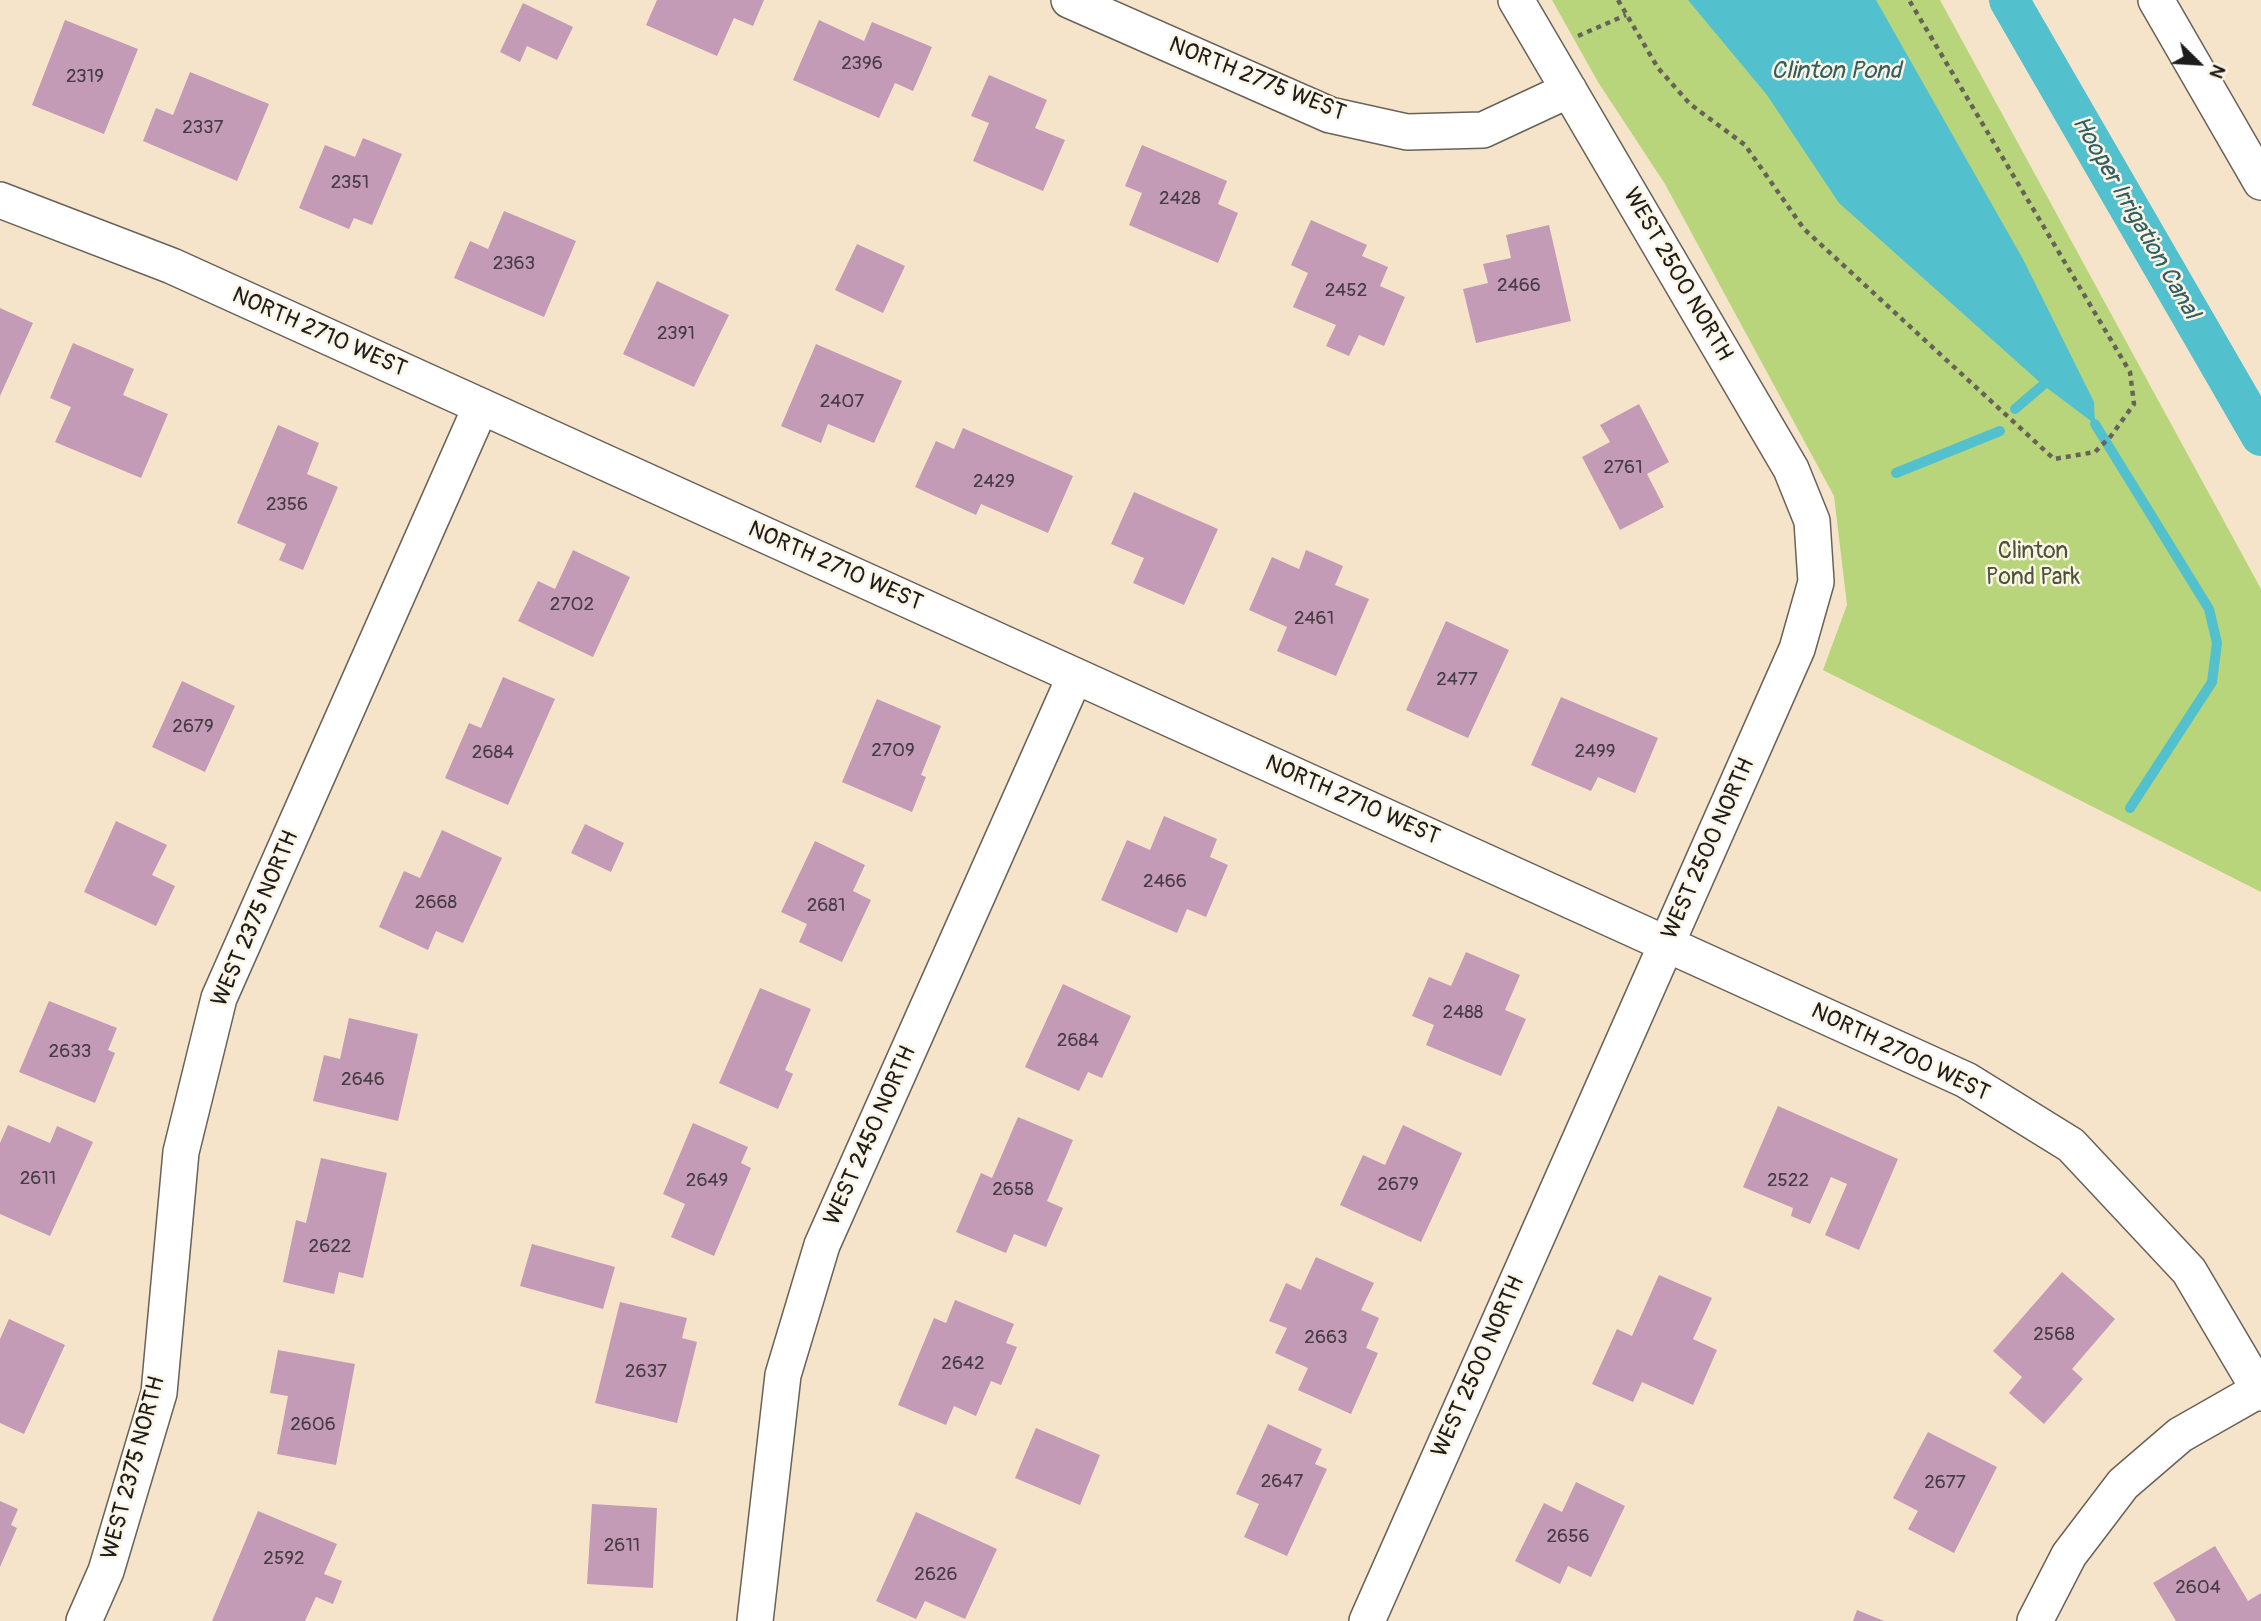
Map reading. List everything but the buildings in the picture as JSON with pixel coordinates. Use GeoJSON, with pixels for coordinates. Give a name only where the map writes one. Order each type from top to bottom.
{"type":"FeatureCollection","features":[{"type":"Feature","properties":{"kind":"street","name":"NORTH 2775 WEST"},"geometry":{"type":"LineString","coordinates":[[1069,0],[1330,115],[1407,132],[1483,130],[1569,90]]}},
{"type":"Feature","properties":{"kind":"street","name":"WEST 2500 NORTH"},"geometry":{"type":"LineString","coordinates":[[1367,1621],[1797,649],[1816,582],[1812,521],[1791,469],[1516,0]]}},
{"type":"Feature","properties":{"kind":"street"},"geometry":{"type":"LineString","coordinates":[[2156,0],[2261,182]]}},
{"type":"Feature","properties":{"kind":"street","name":"NORTH 2710 WEST"},"geometry":{"type":"LineString","coordinates":[[0,200],[172,266],[1667,944]]}},
{"type":"Feature","properties":{"kind":"street","name":"WEST 2375 NORTH"},"geometry":{"type":"LineString","coordinates":[[85,1621],[107,1571],[159,1393],[181,1152],[219,998],[481,406]]}},
{"type":"Feature","properties":{"kind":"street","name":"WEST 2450 NORTH"},"geometry":{"type":"LineString","coordinates":[[755,1621],[783,1375],[822,1245],[1075,676]]}},
{"type":"Feature","properties":{"kind":"street","name":"NORTH 2700 WEST"},"geometry":{"type":"LineString","coordinates":[[1667,944],[1966,1080],[2071,1145],[2189,1270],[2260,1392]]}},
{"type":"Feature","properties":{"kind":"street"},"geometry":{"type":"LineString","coordinates":[[2035,1621],[2070,1555],[2123,1484],[2180,1436],[2260,1392]]}},
{"type":"Feature","properties":{"kind":"path"},"geometry":{"type":"LineString","coordinates":[[1618,0],[1658,68],[1690,104],[1745,145],[1804,229],[2054,459],[2095,452],[2111,436],[2134,404],[2130,372],[1909,0]]}},
{"type":"Feature","properties":{"kind":"path"},"geometry":{"type":"LineString","coordinates":[[1545,51],[1626,15]]}},
{"type":"Feature","properties":{"kind":"green space","name":"Clinton Pond Park"},"geometry":{"type":"Polygon","coordinates":[[[1552,0],[1940,0],[2261,589],[2261,892],[1823,670],[1847,605],[1834,496],[1665,184],[1598,82],[1552,0]]]}},
{"type":"Feature","properties":{"kind":"water","name":"Clinton Pond"},"geometry":{"type":"Polygon","coordinates":[[[1688,0],[1876,0],[2024,261],[2094,402],[2095,424],[2043,385],[1839,203],[1767,95],[1688,0]]]}},
{"type":"Feature","properties":{"kind":"waterway","name":"Hooper Irrigation Canal"},"geometry":{"type":"LineString","coordinates":[[2009,0],[2261,436]]}},
{"type":"Feature","properties":{"kind":"waterway"},"geometry":{"type":"LineString","coordinates":[[2015,409],[2043,385]]}},
{"type":"Feature","properties":{"kind":"waterway"},"geometry":{"type":"LineString","coordinates":[[2095,424],[2209,609],[2217,643],[2212,682],[2130,808]]}},
{"type":"Feature","properties":{"kind":"waterway"},"geometry":{"type":"LineString","coordinates":[[1896,473],[2000,431]]}}]}
